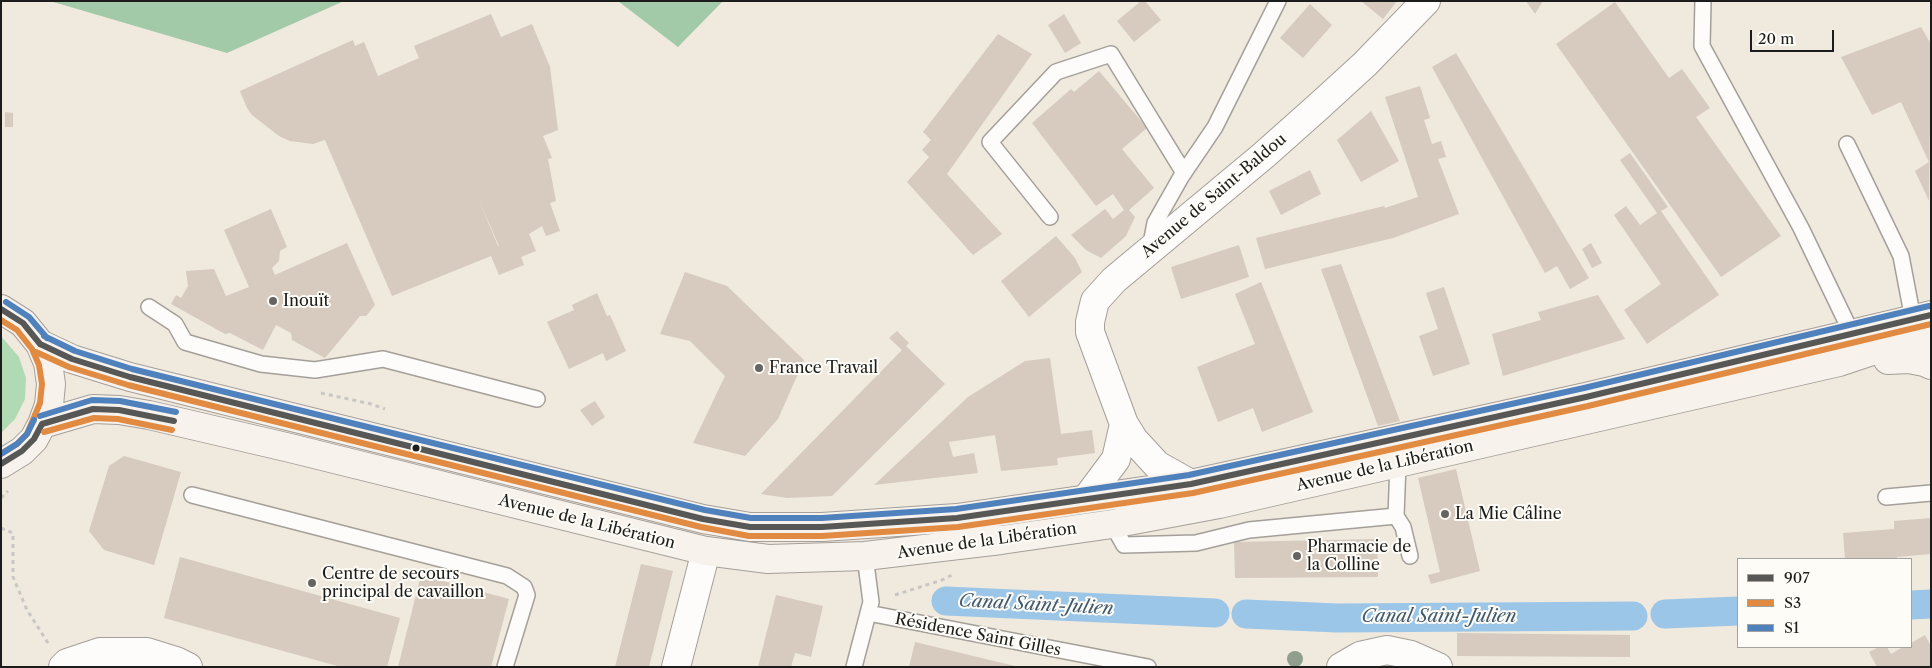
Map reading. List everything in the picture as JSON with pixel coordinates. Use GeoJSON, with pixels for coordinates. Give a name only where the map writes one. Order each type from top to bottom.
{"type":"FeatureCollection","features":[{"type":"Feature","properties":{"kind":"main road"},"geometry":{"type":"LineString","coordinates":[[1,309],[23,323],[40,344],[48,363],[51,384],[49,405],[34,439],[22,451],[1,464]]}},
{"type":"Feature","properties":{"kind":"main road","name":"Avenue de la Libération"},"geometry":{"type":"LineString","coordinates":[[40,344],[72,359],[130,377],[704,519],[750,527],[822,528],[957,518],[1190,484],[1586,398],[1922,317]]}},
{"type":"Feature","properties":{"kind":"main road","name":"Avenue de la Libération"},"geometry":{"type":"LineString","coordinates":[[42,424],[93,409],[120,410],[149,415],[706,550],[768,559],[865,556],[1002,540],[1112,524],[1219,504],[1839,362],[1890,345],[1921,342],[1931,344]]}},
{"type":"Feature","properties":{"kind":"main road"},"geometry":{"type":"LineString","coordinates":[[1839,362],[1909,359],[1931,365]]}},
{"type":"Feature","properties":{"kind":"street","name":"Avenue de Saint-Baldou"},"geometry":{"type":"LineString","coordinates":[[1190,484],[1157,465],[1134,440],[1124,424],[1090,332],[1090,322],[1095,301],[1103,290],[1264,156],[1365,64],[1426,1]]}},
{"type":"Feature","properties":{"kind":"street"},"geometry":{"type":"LineString","coordinates":[[1087,498],[1116,459],[1124,424]]}},
{"type":"Feature","properties":{"kind":"street"},"geometry":{"type":"LineString","coordinates":[[676,667],[706,550]]}},
{"type":"Feature","properties":{"kind":"street"},"geometry":{"type":"LineString","coordinates":[[1341,667],[1360,656],[1387,650],[1410,656],[1438,667]]}},
{"type":"Feature","properties":{"kind":"street"},"geometry":{"type":"LineString","coordinates":[[65,665],[100,652],[147,652],[179,665]]}},
{"type":"Feature","properties":{"kind":"lane"},"geometry":{"type":"LineString","coordinates":[[1150,250],[1154,223],[1215,127],[1278,1]]}},
{"type":"Feature","properties":{"kind":"lane"},"geometry":{"type":"LineString","coordinates":[[1703,1],[1702,46],[1801,228],[1852,334]]}},
{"type":"Feature","properties":{"kind":"lane"},"geometry":{"type":"LineString","coordinates":[[1050,217],[990,142],[1056,72],[1111,54],[1184,173]]}},
{"type":"Feature","properties":{"kind":"lane"},"geometry":{"type":"LineString","coordinates":[[1847,144],[1901,256],[1922,317]]}},
{"type":"Feature","properties":{"kind":"lane"},"geometry":{"type":"LineString","coordinates":[[149,307],[175,324],[185,342],[261,364],[315,370],[383,359],[537,399]]}},
{"type":"Feature","properties":{"kind":"lane"},"geometry":{"type":"LineString","coordinates":[[1398,463],[1396,516],[1403,527],[1410,556]]}},
{"type":"Feature","properties":{"kind":"lane"},"geometry":{"type":"LineString","coordinates":[[1886,496],[1931,493]]}},
{"type":"Feature","properties":{"kind":"lane"},"geometry":{"type":"LineString","coordinates":[[192,495],[507,576],[524,588],[527,595],[504,667]]}},
{"type":"Feature","properties":{"kind":"lane"},"geometry":{"type":"LineString","coordinates":[[1112,524],[1124,545],[1196,543],[1249,530],[1396,516]]}},
{"type":"Feature","properties":{"kind":"lane"},"geometry":{"type":"LineString","coordinates":[[854,667],[869,608],[865,556]]}},
{"type":"Feature","properties":{"kind":"lane","name":"Résidence Saint Gilles"},"geometry":{"type":"LineString","coordinates":[[869,608],[1148,667]]}},
{"type":"Feature","properties":{"kind":"path"},"geometry":{"type":"LineString","coordinates":[[1,498],[9,490]]}},
{"type":"Feature","properties":{"kind":"path"},"geometry":{"type":"LineString","coordinates":[[1,528],[13,533],[13,577],[27,610],[65,665]]}},
{"type":"Feature","properties":{"kind":"path"},"geometry":{"type":"LineString","coordinates":[[869,608],[958,572]]}},
{"type":"Feature","properties":{"kind":"green space"},"geometry":{"type":"Polygon","coordinates":[[[50,1],[344,1],[227,53],[50,1]]]}},
{"type":"Feature","properties":{"kind":"green space"},"geometry":{"type":"Polygon","coordinates":[[[618,1],[723,1],[678,47],[618,1]]]}},
{"type":"Feature","properties":{"kind":"green space"},"geometry":{"type":"Polygon","coordinates":[[[1,336],[19,357],[26,378],[25,399],[15,419],[1,433],[1,336]]]}},
{"type":"Feature","properties":{"kind":"building"},"geometry":{"type":"Polygon","coordinates":[[[1141,1],[1145,1],[1161,20],[1134,42],[1117,21],[1141,1]]]}},
{"type":"Feature","properties":{"kind":"building"},"geometry":{"type":"Polygon","coordinates":[[[1361,1],[1397,1],[1383,19],[1361,1]]]}},
{"type":"Feature","properties":{"kind":"building"},"geometry":{"type":"Polygon","coordinates":[[[1526,1],[1543,1],[1535,14],[1526,1]]]}},
{"type":"Feature","properties":{"kind":"building"},"geometry":{"type":"Polygon","coordinates":[[[1615,2],[1669,78],[1682,69],[1710,108],[1696,117],[1781,236],[1721,277],[1556,44],[1615,2]]]}},
{"type":"Feature","properties":{"kind":"building"},"geometry":{"type":"Polygon","coordinates":[[[1310,4],[1332,25],[1303,58],[1280,38],[1310,4]]]}},
{"type":"Feature","properties":{"kind":"building"},"geometry":{"type":"Polygon","coordinates":[[[491,14],[501,37],[532,24],[550,67],[558,130],[543,136],[552,158],[548,159],[556,201],[550,203],[560,231],[546,236],[542,226],[529,234],[536,251],[521,257],[524,265],[499,275],[491,256],[392,296],[325,140],[313,144],[290,141],[279,136],[252,115],[240,91],[353,40],[355,46],[364,42],[378,76],[419,58],[414,46],[491,14]],[[478,198],[498,246],[499,246],[478,198]]]}},
{"type":"Feature","properties":{"kind":"building"},"geometry":{"type":"Polygon","coordinates":[[[1064,14],[1081,43],[1065,53],[1048,25],[1064,14]]]}},
{"type":"Feature","properties":{"kind":"building"},"geometry":{"type":"Polygon","coordinates":[[[1921,27],[1931,44],[1929,201],[1915,171],[1929,162],[1901,102],[1872,115],[1841,57],[1921,27]]]}},
{"type":"Feature","properties":{"kind":"building"},"geometry":{"type":"Polygon","coordinates":[[[998,34],[1032,54],[947,174],[1002,234],[973,255],[907,182],[929,157],[922,150],[931,140],[923,132],[998,34]]]}},
{"type":"Feature","properties":{"kind":"building"},"geometry":{"type":"Polygon","coordinates":[[[1456,53],[1589,278],[1570,289],[1557,266],[1545,273],[1432,67],[1456,53]]]}},
{"type":"Feature","properties":{"kind":"building"},"geometry":{"type":"Polygon","coordinates":[[[1099,71],[1147,128],[1122,149],[1154,188],[1129,210],[1135,217],[1126,236],[1101,258],[1086,250],[1071,235],[1105,209],[1113,219],[1124,210],[1113,194],[1096,206],[1032,123],[1071,89],[1074,92],[1099,71]]]}},
{"type":"Feature","properties":{"kind":"building"},"geometry":{"type":"Polygon","coordinates":[[[1420,86],[1430,118],[1424,120],[1432,144],[1441,141],[1446,157],[1438,159],[1459,214],[1393,238],[1265,269],[1256,238],[1384,206],[1385,208],[1418,197],[1385,97],[1420,86]]]}},
{"type":"Feature","properties":{"kind":"building"},"geometry":{"type":"Polygon","coordinates":[[[1371,111],[1399,161],[1361,182],[1337,140],[1371,111]]]}},
{"type":"Feature","properties":{"kind":"building"},"geometry":{"type":"Polygon","coordinates":[[[5,112],[13,113],[13,127],[5,127],[5,112]]]}},
{"type":"Feature","properties":{"kind":"building"},"geometry":{"type":"Polygon","coordinates":[[[1630,153],[1668,207],[1661,211],[1719,295],[1647,344],[1624,310],[1661,284],[1614,215],[1626,206],[1640,225],[1657,213],[1620,160],[1630,153]]]}},
{"type":"Feature","properties":{"kind":"building"},"geometry":{"type":"Polygon","coordinates":[[[1310,170],[1321,194],[1281,215],[1269,191],[1310,170]]]}},
{"type":"Feature","properties":{"kind":"building","name":"Inouït"},"geometry":{"type":"Polygon","coordinates":[[[271,209],[287,247],[280,251],[279,261],[272,268],[275,275],[347,243],[375,305],[366,316],[360,316],[325,358],[292,340],[291,333],[276,325],[263,350],[230,333],[225,334],[171,304],[176,295],[181,298],[188,286],[186,271],[214,269],[226,296],[249,287],[224,230],[271,209]]]}},
{"type":"Feature","properties":{"kind":"building"},"geometry":{"type":"Polygon","coordinates":[[[1056,236],[1075,258],[1082,272],[1029,317],[1001,281],[1056,236]]]}},
{"type":"Feature","properties":{"kind":"building"},"geometry":{"type":"Polygon","coordinates":[[[1591,243],[1602,263],[1592,268],[1582,249],[1591,243]]]}},
{"type":"Feature","properties":{"kind":"building"},"geometry":{"type":"Polygon","coordinates":[[[1239,245],[1249,277],[1181,299],[1171,267],[1239,245]]]}},
{"type":"Feature","properties":{"kind":"building"},"geometry":{"type":"Polygon","coordinates":[[[1341,264],[1400,421],[1378,426],[1321,269],[1341,264]]]}},
{"type":"Feature","properties":{"kind":"building","name":"France Travail"},"geometry":{"type":"Polygon","coordinates":[[[685,272],[727,286],[804,360],[778,419],[745,456],[693,443],[725,376],[690,341],[660,334],[685,272]]]}},
{"type":"Feature","properties":{"kind":"building"},"geometry":{"type":"Polygon","coordinates":[[[1261,282],[1313,412],[1262,432],[1253,408],[1218,422],[1197,367],[1255,344],[1235,294],[1261,282]]]}},
{"type":"Feature","properties":{"kind":"building"},"geometry":{"type":"Polygon","coordinates":[[[1444,287],[1470,364],[1433,376],[1419,336],[1438,329],[1426,293],[1444,287]]]}},
{"type":"Feature","properties":{"kind":"building"},"geometry":{"type":"Polygon","coordinates":[[[597,293],[607,316],[610,315],[626,351],[606,361],[603,353],[569,369],[547,322],[574,310],[572,305],[597,293]]]}},
{"type":"Feature","properties":{"kind":"building"},"geometry":{"type":"Polygon","coordinates":[[[1598,295],[1625,339],[1503,376],[1492,334],[1541,320],[1538,312],[1598,295]]]}},
{"type":"Feature","properties":{"kind":"building"},"geometry":{"type":"Polygon","coordinates":[[[897,331],[909,343],[906,346],[945,384],[832,496],[787,498],[761,494],[902,350],[889,338],[897,331]]]}},
{"type":"Feature","properties":{"kind":"building"},"geometry":{"type":"Polygon","coordinates":[[[1050,358],[1061,434],[1092,430],[1095,453],[1057,458],[1058,465],[1001,471],[995,435],[949,442],[953,457],[974,453],[978,473],[874,485],[968,397],[1025,361],[1050,358]]]}},
{"type":"Feature","properties":{"kind":"building"},"geometry":{"type":"Polygon","coordinates":[[[595,401],[605,417],[592,426],[580,410],[595,401]]]}},
{"type":"Feature","properties":{"kind":"building"},"geometry":{"type":"Polygon","coordinates":[[[124,456],[181,472],[154,565],[104,550],[89,531],[109,466],[124,456]]]}},
{"type":"Feature","properties":{"kind":"building"},"geometry":{"type":"Polygon","coordinates":[[[1456,469],[1480,571],[1431,584],[1428,575],[1440,572],[1418,478],[1456,469]]]}},
{"type":"Feature","properties":{"kind":"building"},"geometry":{"type":"Polygon","coordinates":[[[1931,518],[1931,554],[1897,558],[1845,558],[1843,533],[1894,529],[1894,521],[1931,518]]]}},
{"type":"Feature","properties":{"kind":"building"},"geometry":{"type":"Polygon","coordinates":[[[1377,539],[1378,577],[1235,578],[1234,542],[1377,539]]]}},
{"type":"Feature","properties":{"kind":"building"},"geometry":{"type":"Polygon","coordinates":[[[180,557],[400,618],[387,667],[341,667],[164,618],[180,557]]]}},
{"type":"Feature","properties":{"kind":"building"},"geometry":{"type":"Polygon","coordinates":[[[641,564],[673,571],[649,667],[615,667],[641,564]]]}},
{"type":"Feature","properties":{"kind":"building"},"geometry":{"type":"Polygon","coordinates":[[[421,575],[509,599],[491,667],[398,667],[421,575]]]}},
{"type":"Feature","properties":{"kind":"building"},"geometry":{"type":"Polygon","coordinates":[[[776,595],[823,606],[811,657],[795,653],[791,667],[758,667],[776,595]]]}},
{"type":"Feature","properties":{"kind":"building"},"geometry":{"type":"Polygon","coordinates":[[[1457,633],[1630,635],[1630,657],[1457,656],[1457,633]]]}},
{"type":"Feature","properties":{"kind":"building"},"geometry":{"type":"Polygon","coordinates":[[[1925,635],[1931,646],[1931,667],[1877,667],[1869,652],[1877,648],[1888,648],[1891,654],[1901,648],[1912,648],[1912,642],[1925,635]]]}},
{"type":"Feature","properties":{"kind":"building"},"geometry":{"type":"Polygon","coordinates":[[[915,642],[1015,666],[1015,667],[909,667],[915,642]]]}},
{"type":"Feature","properties":{"kind":"waterway","name":"Canal Saint-Julien"},"geometry":{"type":"LineString","coordinates":[[946,601],[1215,613]]}},
{"type":"Feature","properties":{"kind":"waterway","name":"Canal Saint-Julien"},"geometry":{"type":"LineString","coordinates":[[1912,605],[1931,604]]}},
{"type":"Feature","properties":{"kind":"waterway","name":"Canal Saint-Julien"},"geometry":{"type":"LineString","coordinates":[[1665,614],[1737,611]]}},
{"type":"Feature","properties":{"kind":"waterway","name":"Canal Saint-Julien"},"geometry":{"type":"LineString","coordinates":[[1246,614],[1337,618],[1633,616]]}},
{"type":"Feature","properties":{"kind":"transit line","name":"S1"},"geometry":{"type":"LineString","coordinates":[[6,302],[29,317],[47,338]]}},
{"type":"Feature","properties":{"kind":"transit line","name":"S1"},"geometry":{"type":"LineString","coordinates":[[44,336],[75,351],[132,369],[705,510],[751,518],[822,518],[956,509],[1189,475],[1584,388],[1929,306]]}},
{"type":"Feature","properties":{"kind":"transit line","name":"907"},"geometry":{"type":"LineString","coordinates":[[1,309],[23,323],[40,344]]}},
{"type":"Feature","properties":{"kind":"transit line","name":"907"},"geometry":{"type":"LineString","coordinates":[[40,344],[72,359],[130,377],[703,519],[750,527],[822,527],[957,518],[1191,484],[1586,397],[1931,315]]}},
{"type":"Feature","properties":{"kind":"transit line","name":"S3"},"geometry":{"type":"LineString","coordinates":[[1,320],[17,330],[32,349],[39,365],[42,384],[40,403],[27,434],[17,444],[1,454]]}},
{"type":"Feature","properties":{"kind":"transit line","name":"S3"},"geometry":{"type":"LineString","coordinates":[[36,352],[69,367],[128,385],[701,527],[749,536],[822,536],[958,527],[1193,493],[1588,406],[1931,324]]}},
{"type":"Feature","properties":{"kind":"transit line","name":"S1"},"geometry":{"type":"LineString","coordinates":[[40,416],[92,400],[120,401],[176,412]]}},
{"type":"Feature","properties":{"kind":"transit line","name":"907"},"geometry":{"type":"LineString","coordinates":[[42,424],[93,409],[119,410],[174,421]]}},
{"type":"Feature","properties":{"kind":"transit line","name":"S3"},"geometry":{"type":"LineString","coordinates":[[44,432],[94,418],[118,419],[172,430]]}},
{"type":"Feature","properties":{"kind":"transit line","name":"S1"},"geometry":{"type":"LineString","coordinates":[[1,454],[17,444],[27,434],[34,420]]}},
{"type":"Feature","properties":{"kind":"transit line","name":"907"},"geometry":{"type":"LineString","coordinates":[[1,464],[22,451],[34,439],[42,424]]}},
{"type":"Feature","properties":{"kind":"place","name":"Inouït"},"geometry":{"type":"Point","coordinates":[273,301]}},
{"type":"Feature","properties":{"kind":"place","name":"France Travail"},"geometry":{"type":"Point","coordinates":[759,368]}},
{"type":"Feature","properties":{"kind":"place","name":"La Mie Câline"},"geometry":{"type":"Point","coordinates":[1445,514]}},
{"type":"Feature","properties":{"kind":"place","name":"Pharmacie de la Colline"},"geometry":{"type":"Point","coordinates":[1297,556]}},
{"type":"Feature","properties":{"kind":"place","name":"Centre de secours principal de cavaillon"},"geometry":{"type":"Point","coordinates":[312,583]}}]}
